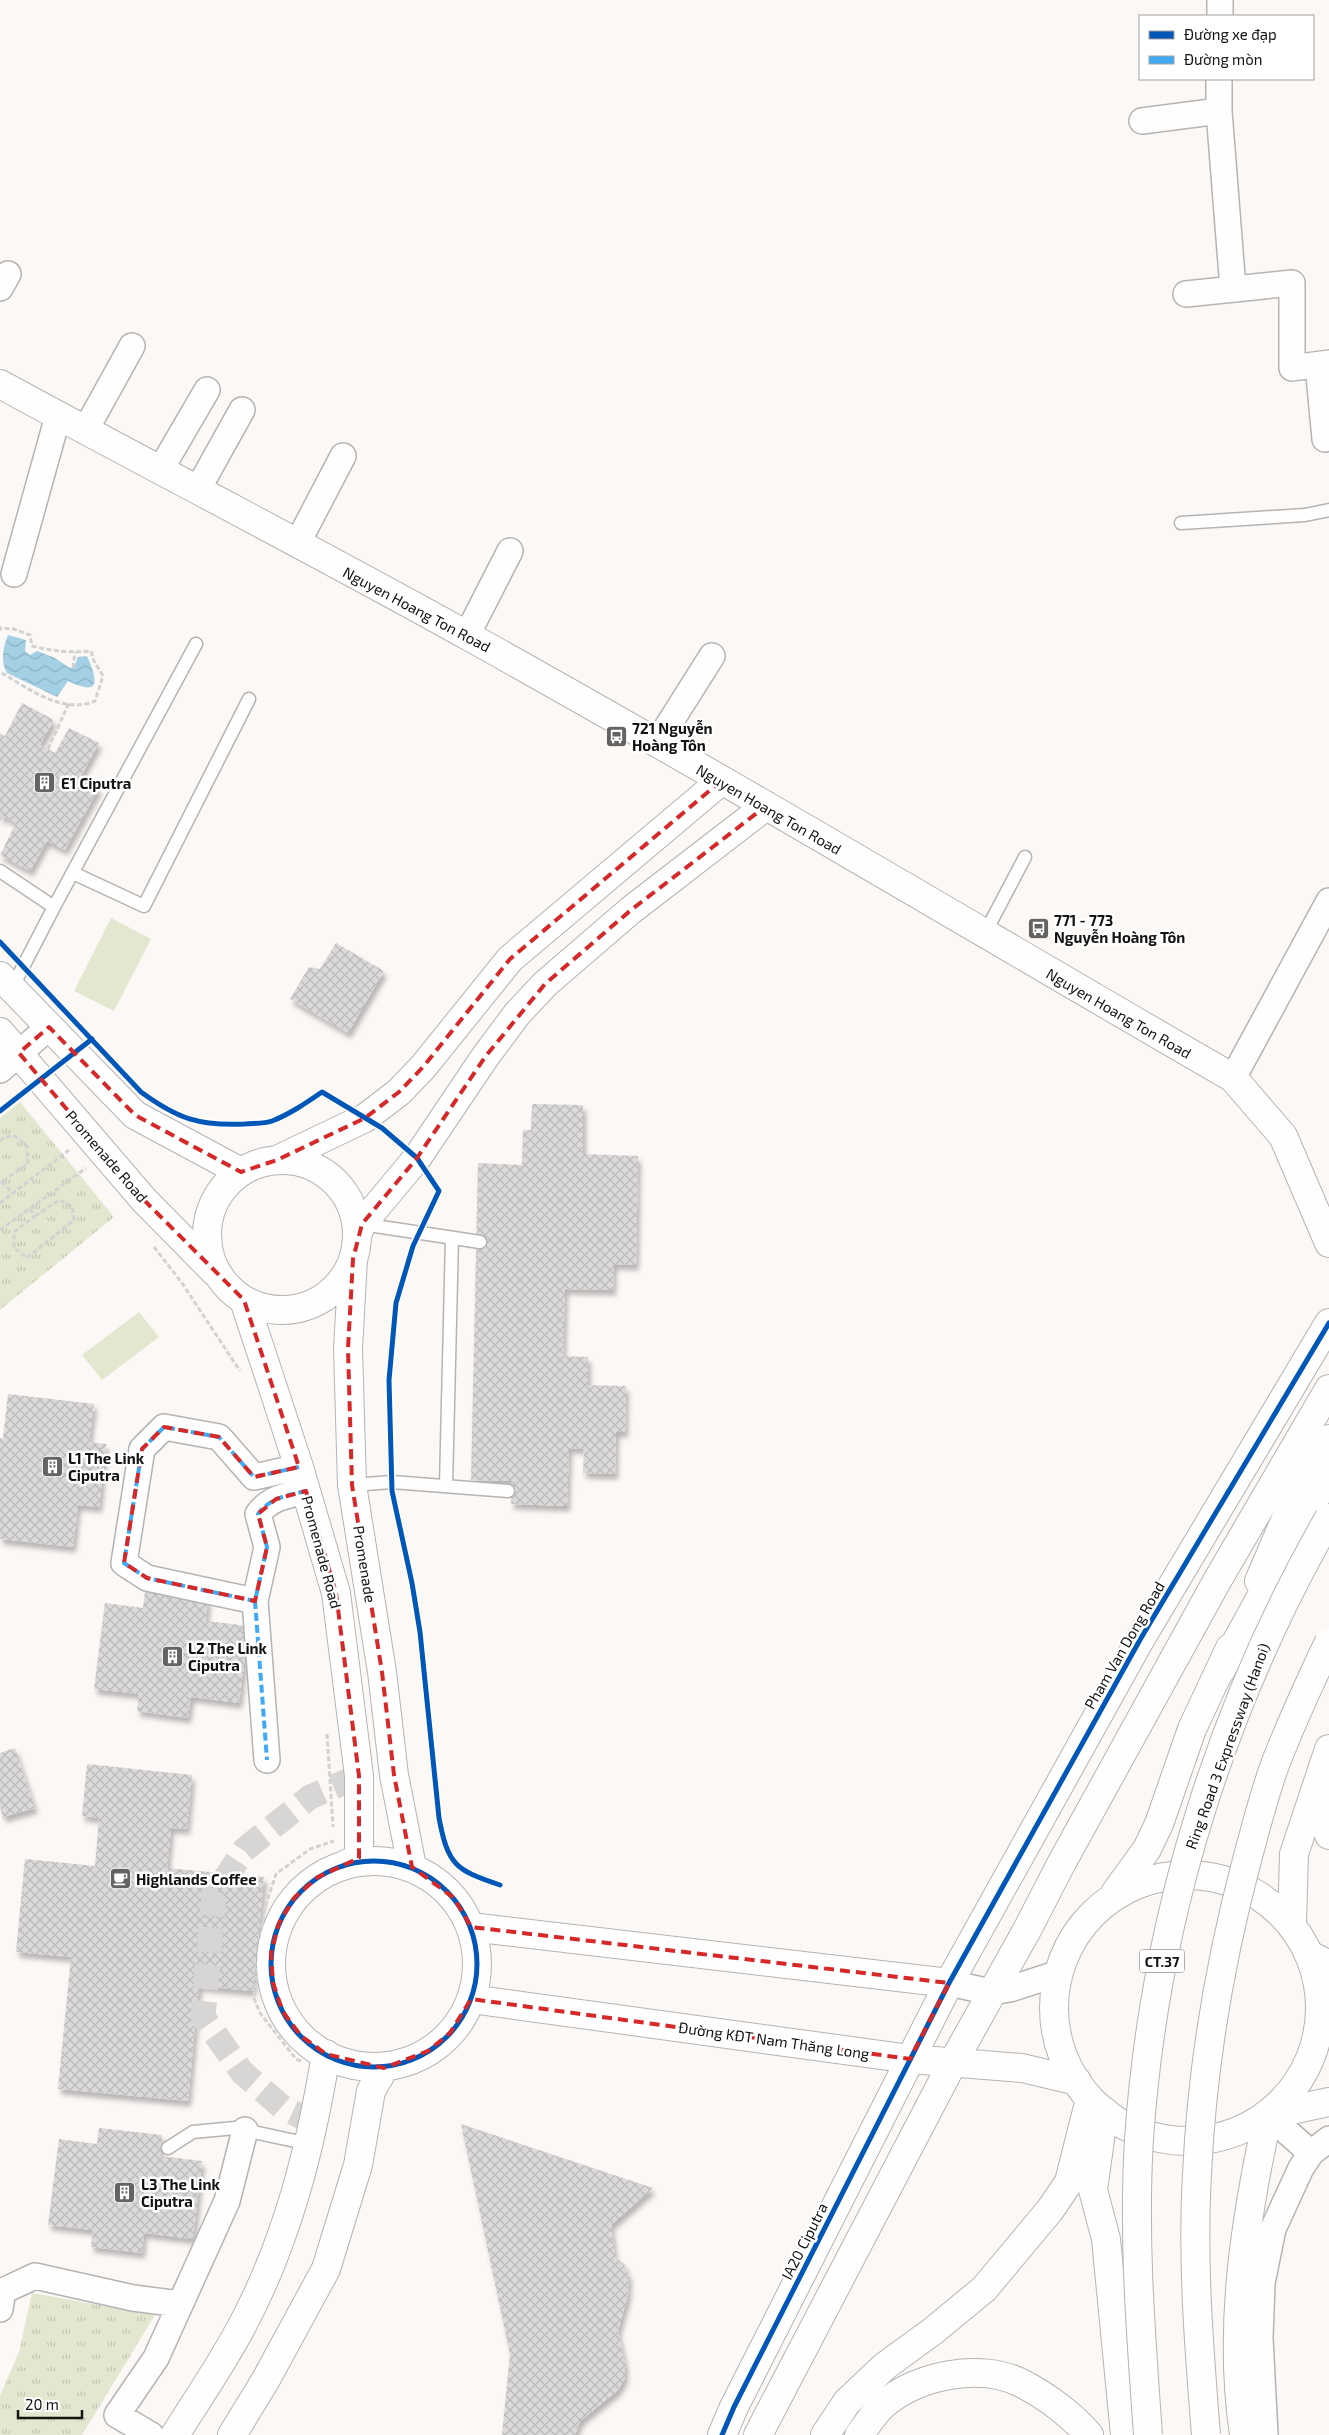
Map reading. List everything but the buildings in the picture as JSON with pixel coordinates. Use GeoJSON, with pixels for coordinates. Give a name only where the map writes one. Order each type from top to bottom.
{"type":"FeatureCollection","features":[{"type":"Feature","properties":{"kind":"main road","name":"Nguyen Hoang Ton Road"},"geometry":{"type":"LineString","coordinates":[[0,384],[467,635],[657,742],[1233,1078],[1283,1136],[1329,1243]]}},
{"type":"Feature","properties":{"kind":"main road"},"geometry":{"type":"LineString","coordinates":[[721,781],[510,959],[423,1067],[399,1092],[364,1118],[277,1160],[258,1164],[241,1172],[232,1179],[217,1198],[208,1220],[207,1243],[214,1266],[230,1289],[244,1300],[265,1308],[286,1310],[308,1305],[328,1294],[343,1279],[357,1240],[417,1158],[485,1057],[517,1014],[545,984],[631,910],[766,806]]}},
{"type":"Feature","properties":{"kind":"main road"},"geometry":{"type":"LineString","coordinates":[[6,982],[134,1115],[241,1172]]}},
{"type":"Feature","properties":{"kind":"main road","name":"Promenade Road"},"geometry":{"type":"LineString","coordinates":[[0,1032],[9,1062],[220,1276]]}},
{"type":"Feature","properties":{"kind":"main road"},"geometry":{"type":"LineString","coordinates":[[277,1160],[295,1161],[311,1166],[326,1175],[340,1187],[349,1202],[355,1218],[357,1240]]}},
{"type":"Feature","properties":{"kind":"main road","name":"Promenade"},"geometry":{"type":"LineString","coordinates":[[357,1240],[348,1349],[352,1485],[382,1672],[394,1775],[412,1867]]}},
{"type":"Feature","properties":{"kind":"main road","name":"Promenade Road"},"geometry":{"type":"LineString","coordinates":[[244,1300],[302,1479],[336,1593],[359,1776],[359,1858],[346,1864]]}},
{"type":"Feature","properties":{"kind":"main road","name":"Pham Van Dong Road"},"geometry":{"type":"LineString","coordinates":[[910,2059],[949,1983],[1141,1638],[1329,1323]]}},
{"type":"Feature","properties":{"kind":"main road"},"geometry":{"type":"LineString","coordinates":[[758,2435],[991,1992],[1217,1581],[1329,1389]]}},
{"type":"Feature","properties":{"kind":"main road"},"geometry":{"type":"LineString","coordinates":[[1221,1670],[1293,1502],[1329,1439]]}},
{"type":"Feature","properties":{"kind":"main road"},"geometry":{"type":"LineString","coordinates":[[1329,1473],[1221,1670],[1192,1729],[1159,1824],[1147,1849],[1114,1894],[1085,1920],[1064,1952],[1056,1974],[1055,2029],[1061,2054],[1091,2097],[1119,2123],[1156,2138],[1195,2141],[1234,2133],[1268,2115],[1329,2102]]}},
{"type":"Feature","properties":{"kind":"main road"},"geometry":{"type":"LineString","coordinates":[[1221,1670],[1289,1578],[1329,1508]]}},
{"type":"Feature","properties":{"kind":"main road","name":"Ring Road 3 Expressway (Hanoi)"},"geometry":{"type":"LineString","coordinates":[[1148,2435],[1137,2274],[1139,2140],[1155,2001],[1171,1916],[1196,1821],[1244,1691],[1295,1577],[1329,1518]]}},
{"type":"Feature","properties":{"kind":"main road"},"geometry":{"type":"LineString","coordinates":[[1206,2435],[1197,2322],[1197,2175],[1201,2106],[1212,2011],[1227,1934],[1262,1804],[1276,1763],[1329,1642]]}},
{"type":"Feature","properties":{"kind":"main road"},"geometry":{"type":"LineString","coordinates":[[1292,1923],[1294,1854],[1324,1762]]}},
{"type":"Feature","properties":{"kind":"main road"},"geometry":{"type":"LineString","coordinates":[[1324,1762],[1323,1812],[1329,1835]]}},
{"type":"Feature","properties":{"kind":"main road"},"geometry":{"type":"LineString","coordinates":[[175,2435],[244,2322],[289,2217],[310,2144],[315,2058],[283,2012],[273,1983],[271,1953],[279,1923],[295,1897],[318,1877],[346,1864],[372,1861],[412,1867],[429,1876],[454,1898],[471,1927],[476,1945],[478,1964],[476,1982],[467,2010],[450,2033],[428,2052],[384,2068],[315,2058]]}},
{"type":"Feature","properties":{"kind":"main road"},"geometry":{"type":"LineString","coordinates":[[1114,1894],[1148,1878],[1184,1873],[1220,1876],[1292,1923],[1321,1960],[1323,1999],[1318,2043],[1299,2083],[1268,2115],[1244,2242],[1237,2318],[1244,2435]]}},
{"type":"Feature","properties":{"kind":"main road"},"geometry":{"type":"LineString","coordinates":[[471,1927],[949,1983]]}},
{"type":"Feature","properties":{"kind":"main road","name":"Đường KĐT Nam Thăng Long"},"geometry":{"type":"LineString","coordinates":[[471,1999],[910,2059],[952,2064],[996,2064],[1022,2068],[1091,2097]]}},
{"type":"Feature","properties":{"kind":"main road","name":"IA20 Ciputra"},"geometry":{"type":"LineString","coordinates":[[722,2435],[734,2407],[910,2059]]}},
{"type":"Feature","properties":{"kind":"main road"},"geometry":{"type":"LineString","coordinates":[[232,2435],[265,2381],[326,2269],[358,2165],[371,2090],[384,2068]]}},
{"type":"Feature","properties":{"kind":"main road"},"geometry":{"type":"LineString","coordinates":[[825,2435],[847,2402],[886,2366],[933,2331],[984,2289],[1050,2210],[1069,2182],[1091,2097]]}},
{"type":"Feature","properties":{"kind":"main road"},"geometry":{"type":"LineString","coordinates":[[1091,2097],[1093,2190],[1106,2239],[1124,2435]]}},
{"type":"Feature","properties":{"kind":"main road"},"geometry":{"type":"LineString","coordinates":[[859,2435],[882,2405],[923,2380],[950,2375],[990,2374],[1022,2383],[1053,2403],[1089,2435]]}},
{"type":"Feature","properties":{"kind":"street"},"geometry":{"type":"LineString","coordinates":[[1220,0],[1220,15]]}},
{"type":"Feature","properties":{"kind":"street"},"geometry":{"type":"LineString","coordinates":[[1219,80],[1219,111],[1233,289]]}},
{"type":"Feature","properties":{"kind":"street"},"geometry":{"type":"LineString","coordinates":[[1142,121],[1219,111]]}},
{"type":"Feature","properties":{"kind":"street"},"geometry":{"type":"LineString","coordinates":[[1186,294],[1292,283],[1292,368],[1324,364],[1325,439]]}},
{"type":"Feature","properties":{"kind":"street"},"geometry":{"type":"LineString","coordinates":[[85,431],[132,346]]}},
{"type":"Feature","properties":{"kind":"street"},"geometry":{"type":"LineString","coordinates":[[161,469],[207,390]]}},
{"type":"Feature","properties":{"kind":"street"},"geometry":{"type":"LineString","coordinates":[[198,490],[242,410]]}},
{"type":"Feature","properties":{"kind":"street"},"geometry":{"type":"LineString","coordinates":[[14,574],[58,416]]}},
{"type":"Feature","properties":{"kind":"street"},"geometry":{"type":"LineString","coordinates":[[297,544],[343,456]]}},
{"type":"Feature","properties":{"kind":"street"},"geometry":{"type":"LineString","coordinates":[[467,635],[510,551]]}},
{"type":"Feature","properties":{"kind":"street"},"geometry":{"type":"LineString","coordinates":[[657,742],[712,656]]}},
{"type":"Feature","properties":{"kind":"street"},"geometry":{"type":"LineString","coordinates":[[1233,1078],[1329,901]]}},
{"type":"Feature","properties":{"kind":"street"},"geometry":{"type":"LineString","coordinates":[[9,1062],[49,1027]]}},
{"type":"Feature","properties":{"kind":"street"},"geometry":{"type":"LineString","coordinates":[[255,1601],[147,1578],[124,1563],[142,1449],[164,1427],[219,1437],[254,1477],[302,1479]]}},
{"type":"Feature","properties":{"kind":"street"},"geometry":{"type":"LineString","coordinates":[[267,1760],[255,1601],[267,1547],[258,1514],[271,1501],[302,1479]]}},
{"type":"Feature","properties":{"kind":"street"},"geometry":{"type":"LineString","coordinates":[[949,1983],[991,1992],[1010,1989],[1056,1974]]}},
{"type":"Feature","properties":{"kind":"street"},"geometry":{"type":"LineString","coordinates":[[1265,2435],[1260,2338],[1262,2283],[1273,2229],[1301,2168],[1320,2146],[1268,2115]]}},
{"type":"Feature","properties":{"kind":"street"},"geometry":{"type":"LineString","coordinates":[[151,2435],[117,2415],[156,2358],[228,2201],[245,2130]]}},
{"type":"Feature","properties":{"kind":"street"},"geometry":{"type":"LineString","coordinates":[[0,2309],[2,2292],[35,2276],[133,2298],[180,2304]]}},
{"type":"Feature","properties":{"kind":"lane"},"geometry":{"type":"LineString","coordinates":[[1181,523],[1304,515],[1329,510]]}},
{"type":"Feature","properties":{"kind":"lane"},"geometry":{"type":"LineString","coordinates":[[6,982],[54,907],[196,644]]}},
{"type":"Feature","properties":{"kind":"lane"},"geometry":{"type":"LineString","coordinates":[[73,873],[144,906],[249,699]]}},
{"type":"Feature","properties":{"kind":"lane"},"geometry":{"type":"LineString","coordinates":[[984,934],[1025,858]]}},
{"type":"Feature","properties":{"kind":"lane"},"geometry":{"type":"LineString","coordinates":[[0,871],[54,907]]}},
{"type":"Feature","properties":{"kind":"lane"},"geometry":{"type":"LineString","coordinates":[[446,1486],[452,1238]]}},
{"type":"Feature","properties":{"kind":"lane"},"geometry":{"type":"LineString","coordinates":[[357,1240],[452,1238],[480,1242]]}},
{"type":"Feature","properties":{"kind":"lane"},"geometry":{"type":"LineString","coordinates":[[352,1485],[392,1482],[508,1491]]}},
{"type":"Feature","properties":{"kind":"lane"},"geometry":{"type":"LineString","coordinates":[[168,2148],[193,2132],[235,2128],[310,2144]]}},
{"type":"Feature","properties":{"kind":"path"},"geometry":{"type":"LineString","coordinates":[[0,631],[0,628],[14,629],[30,635],[32,646],[75,652],[91,651],[94,662],[103,676],[95,701],[87,704],[62,704],[42,696],[0,672]]}},
{"type":"Feature","properties":{"kind":"path"},"geometry":{"type":"LineString","coordinates":[[73,668],[75,652]]}},
{"type":"Feature","properties":{"kind":"path"},"geometry":{"type":"LineString","coordinates":[[48,749],[69,703]]}},
{"type":"Feature","properties":{"kind":"path"},"geometry":{"type":"LineString","coordinates":[[0,1141],[4,1137],[15,1136],[27,1146],[28,1164],[0,1183],[14,1192]]}},
{"type":"Feature","properties":{"kind":"path"},"geometry":{"type":"LineString","coordinates":[[0,1203],[72,1148]]}},
{"type":"Feature","properties":{"kind":"path"},"geometry":{"type":"LineString","coordinates":[[0,1230],[89,1166]]}},
{"type":"Feature","properties":{"kind":"path"},"geometry":{"type":"LineString","coordinates":[[59,1200],[72,1206],[74,1220],[27,1258],[14,1248],[14,1232],[35,1216],[59,1200]]}},
{"type":"Feature","properties":{"kind":"path"},"geometry":{"type":"LineString","coordinates":[[30,1209],[35,1216]]}},
{"type":"Feature","properties":{"kind":"path"},"geometry":{"type":"LineString","coordinates":[[329,1776],[333,1831]]}},
{"type":"Feature","properties":{"kind":"path"},"geometry":{"type":"LineString","coordinates":[[315,2058],[296,2059],[260,2013],[254,1998],[264,1910],[276,1874],[310,1849],[334,1841],[333,1836]]}},
{"type":"Feature","properties":{"kind":"highlighted area"},"geometry":{"type":"Polygon","coordinates":[[[721,781],[766,806],[631,910],[545,984],[485,1057],[417,1158],[362,1224],[353,1259],[348,1349],[352,1485],[382,1672],[394,1775],[412,1867],[454,1898],[471,1927],[949,1983],[910,2059],[471,1999],[450,2033],[428,2051],[384,2068],[326,2054],[301,2036],[283,2012],[273,1983],[271,1953],[279,1923],[295,1897],[318,1877],[359,1858],[359,1776],[336,1593],[306,1491],[276,1499],[258,1514],[267,1547],[255,1601],[147,1578],[124,1563],[142,1449],[164,1427],[219,1437],[254,1477],[299,1467],[244,1300],[144,1200],[19,1053],[49,1027],[135,1115],[241,1172],[277,1160],[365,1118],[399,1092],[423,1067],[510,959],[721,781]]]}},
{"type":"Feature","properties":{"kind":"green space"},"geometry":{"type":"Polygon","coordinates":[[[111,918],[151,939],[114,1011],[74,991],[111,918]]]}},
{"type":"Feature","properties":{"kind":"green space"},"geometry":{"type":"Polygon","coordinates":[[[20,1102],[114,1217],[0,1310],[0,1118],[20,1102]]]}},
{"type":"Feature","properties":{"kind":"green space"},"geometry":{"type":"Polygon","coordinates":[[[139,1312],[159,1337],[102,1380],[82,1355],[139,1312]]]}},
{"type":"Feature","properties":{"kind":"green space"},"geometry":{"type":"Polygon","coordinates":[[[32,2293],[155,2315],[82,2435],[0,2435],[0,2396],[19,2352],[32,2293]]]}},
{"type":"Feature","properties":{"kind":"water"},"geometry":{"type":"Polygon","coordinates":[[[8,635],[26,640],[25,651],[30,655],[37,651],[55,658],[70,668],[74,667],[78,657],[87,656],[95,679],[94,684],[91,687],[86,687],[68,681],[57,697],[7,673],[3,654],[8,635]]]}},
{"type":"Feature","properties":{"kind":"tunnel"},"geometry":{"type":"LineString","coordinates":[[315,2123],[283,2108],[242,2072],[203,2017],[214,1896],[244,1850],[310,1797],[359,1776]]}},
{"type":"Feature","properties":{"kind":"marked path"},"geometry":{"type":"LineString","coordinates":[[299,1467],[254,1477],[219,1437],[164,1427],[142,1449],[124,1563],[147,1578],[255,1601],[267,1547],[258,1514],[263,1508],[274,1501],[306,1491]]}},
{"type":"Feature","properties":{"kind":"marked path"},"geometry":{"type":"LineString","coordinates":[[255,1601],[267,1760]]}},
{"type":"Feature","properties":{"kind":"cycle path"},"geometry":{"type":"LineString","coordinates":[[0,942],[141,1092],[166,1109],[190,1119],[215,1124],[262,1123],[285,1115],[322,1092],[382,1128],[417,1158],[439,1191],[413,1246],[396,1303],[389,1380],[392,1491],[412,1583],[420,1632],[442,1834],[450,1856],[456,1864],[473,1875],[500,1885]]}},
{"type":"Feature","properties":{"kind":"cycle path"},"geometry":{"type":"LineString","coordinates":[[0,1111],[92,1039]]}},
{"type":"Feature","properties":{"kind":"cycle path"},"geometry":{"type":"LineString","coordinates":[[722,2435],[734,2407],[949,1983],[1141,1638],[1329,1323]]}},
{"type":"Feature","properties":{"kind":"cycle path"},"geometry":{"type":"LineString","coordinates":[[374,1861],[394,1863],[413,1869],[422,1873],[447,1891],[465,1916],[469,1925],[475,1944],[477,1964],[475,1984],[469,2003],[465,2012],[447,2037],[422,2055],[413,2059],[394,2065],[374,2067],[354,2065],[335,2059],[326,2055],[301,2037],[283,2012],[279,2003],[273,1984],[271,1964],[273,1944],[279,1925],[283,1916],[301,1891],[326,1873],[335,1869],[354,1863],[374,1861]]}},
{"type":"Feature","properties":{"kind":"place","name":"721 Nguyễn Hoàng Tôn"},"geometry":{"type":"Point","coordinates":[616,737]}},
{"type":"Feature","properties":{"kind":"place","name":"E1 Ciputra"},"geometry":{"type":"Point","coordinates":[45,783]}},
{"type":"Feature","properties":{"kind":"place","name":"771 - 773 Nguyễn Hoàng Tôn"},"geometry":{"type":"Point","coordinates":[1038,929]}},
{"type":"Feature","properties":{"kind":"place","name":"L1 The Link Ciputra"},"geometry":{"type":"Point","coordinates":[52,1467]}},
{"type":"Feature","properties":{"kind":"place","name":"L2 The Link Ciputra"},"geometry":{"type":"Point","coordinates":[172,1657]}},
{"type":"Feature","properties":{"kind":"place","name":"Highlands Coffee"},"geometry":{"type":"Point","coordinates":[120,1879]}},
{"type":"Feature","properties":{"kind":"place","name":"L3 The Link Ciputra"},"geometry":{"type":"Point","coordinates":[125,2193]}}]}
